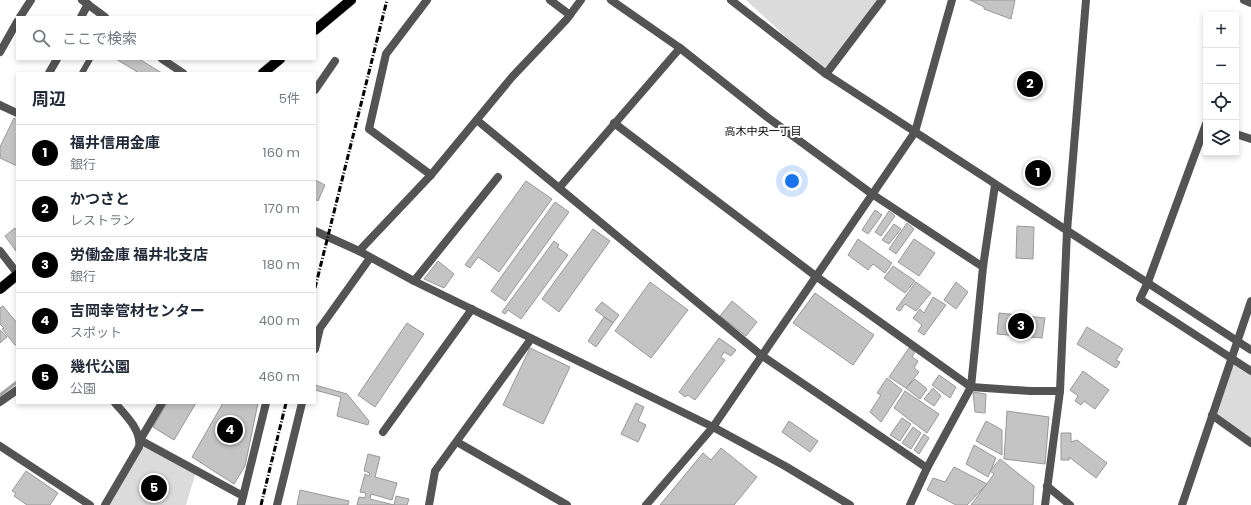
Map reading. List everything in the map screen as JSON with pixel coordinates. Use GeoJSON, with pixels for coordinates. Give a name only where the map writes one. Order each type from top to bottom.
{"type":"FeatureCollection","features":[{"type":"Feature","properties":{"kind":"main road"},"geometry":{"type":"LineString","coordinates":[[316,29],[351,0]]}},
{"type":"Feature","properties":{"kind":"main road"},"geometry":{"type":"LineString","coordinates":[[264,72],[279,60]]}},
{"type":"Feature","properties":{"kind":"main road"},"geometry":{"type":"LineString","coordinates":[[0,289],[16,275]]}},
{"type":"Feature","properties":{"kind":"street"},"geometry":{"type":"LineString","coordinates":[[21,16],[31,0]]}},
{"type":"Feature","properties":{"kind":"street"},"geometry":{"type":"LineString","coordinates":[[426,0],[386,54],[369,129],[431,175]]}},
{"type":"Feature","properties":{"kind":"street"},"geometry":{"type":"LineString","coordinates":[[550,0],[570,15]]}},
{"type":"Feature","properties":{"kind":"street"},"geometry":{"type":"LineString","coordinates":[[359,251],[431,175],[478,121],[512,78],[521,70],[570,15],[581,0]]}},
{"type":"Feature","properties":{"kind":"street"},"geometry":{"type":"LineString","coordinates":[[612,0],[680,48],[766,117],[872,194],[983,267]]}},
{"type":"Feature","properties":{"kind":"street"},"geometry":{"type":"LineString","coordinates":[[731,0],[826,74],[1251,350]]}},
{"type":"Feature","properties":{"kind":"street"},"geometry":{"type":"LineString","coordinates":[[826,74],[882,0]]}},
{"type":"Feature","properties":{"kind":"street"},"geometry":{"type":"LineString","coordinates":[[646,505],[713,427],[915,132],[952,0]]}},
{"type":"Feature","properties":{"kind":"street"},"geometry":{"type":"LineString","coordinates":[[1045,505],[1060,391],[1067,230],[1086,0]]}},
{"type":"Feature","properties":{"kind":"street"},"geometry":{"type":"LineString","coordinates":[[1244,0],[1251,3]]}},
{"type":"Feature","properties":{"kind":"street"},"geometry":{"type":"LineString","coordinates":[[81,16],[85,2],[104,16]]}},
{"type":"Feature","properties":{"kind":"street"},"geometry":{"type":"LineString","coordinates":[[0,52],[16,25]]}},
{"type":"Feature","properties":{"kind":"street"},"geometry":{"type":"LineString","coordinates":[[558,188],[680,48]]}},
{"type":"Feature","properties":{"kind":"street"},"geometry":{"type":"LineString","coordinates":[[50,72],[56,60]]}},
{"type":"Feature","properties":{"kind":"street"},"geometry":{"type":"LineString","coordinates":[[163,60],[181,72]]}},
{"type":"Feature","properties":{"kind":"street"},"geometry":{"type":"LineString","coordinates":[[316,89],[335,61]]}},
{"type":"Feature","properties":{"kind":"street"},"geometry":{"type":"LineString","coordinates":[[0,105],[16,113]]}},
{"type":"Feature","properties":{"kind":"street"},"geometry":{"type":"LineString","coordinates":[[478,121],[761,355],[927,468]]}},
{"type":"Feature","properties":{"kind":"street"},"geometry":{"type":"LineString","coordinates":[[614,123],[817,276],[971,387],[1030,391],[1060,391]]}},
{"type":"Feature","properties":{"kind":"street"},"geometry":{"type":"LineString","coordinates":[[1203,132],[1148,282],[1140,299],[1251,371]]}},
{"type":"Feature","properties":{"kind":"street"},"geometry":{"type":"LineString","coordinates":[[1239,135],[1251,139]]}},
{"type":"Feature","properties":{"kind":"street"},"geometry":{"type":"LineString","coordinates":[[414,281],[498,177]]}},
{"type":"Feature","properties":{"kind":"street"},"geometry":{"type":"LineString","coordinates":[[910,505],[927,468],[971,387],[983,267],[995,185]]}},
{"type":"Feature","properties":{"kind":"street"},"geometry":{"type":"LineString","coordinates":[[316,231],[359,251],[414,281],[531,339],[713,427],[785,466],[850,505]]}},
{"type":"Feature","properties":{"kind":"street"},"geometry":{"type":"LineString","coordinates":[[0,251],[16,273]]}},
{"type":"Feature","properties":{"kind":"street"},"geometry":{"type":"LineString","coordinates":[[316,344],[320,328],[370,258]]}},
{"type":"Feature","properties":{"kind":"street"},"geometry":{"type":"LineString","coordinates":[[1182,505],[1251,301]]}},
{"type":"Feature","properties":{"kind":"street"},"geometry":{"type":"LineString","coordinates":[[383,432],[472,309]]}},
{"type":"Feature","properties":{"kind":"street"},"geometry":{"type":"LineString","coordinates":[[430,504],[435,471],[531,339]]}},
{"type":"Feature","properties":{"kind":"street"},"geometry":{"type":"LineString","coordinates":[[0,402],[16,391]]}},
{"type":"Feature","properties":{"kind":"street"},"geometry":{"type":"LineString","coordinates":[[116,404],[138,433],[140,440],[243,496]]}},
{"type":"Feature","properties":{"kind":"street"},"geometry":{"type":"LineString","coordinates":[[105,505],[161,404]]}},
{"type":"Feature","properties":{"kind":"street"},"geometry":{"type":"LineString","coordinates":[[241,505],[266,404]]}},
{"type":"Feature","properties":{"kind":"street"},"geometry":{"type":"LineString","coordinates":[[277,505],[302,404]]}},
{"type":"Feature","properties":{"kind":"street"},"geometry":{"type":"LineString","coordinates":[[1212,415],[1251,443]]}},
{"type":"Feature","properties":{"kind":"street"},"geometry":{"type":"LineString","coordinates":[[457,442],[567,505]]}},
{"type":"Feature","properties":{"kind":"street"},"geometry":{"type":"LineString","coordinates":[[0,446],[90,505]]}},
{"type":"Feature","properties":{"kind":"street"},"geometry":{"type":"LineString","coordinates":[[1047,486],[1070,505]]}},
{"type":"Feature","properties":{"kind":"lane"},"geometry":{"type":"LineString","coordinates":[[83,72],[89,60]]}},
{"type":"Feature","properties":{"kind":"shaded area"},"geometry":{"type":"Polygon","coordinates":[[[746,0],[877,0],[826,74],[746,0]]]}},
{"type":"Feature","properties":{"kind":"shaded area"},"geometry":{"type":"Polygon","coordinates":[[[1235,360],[1251,371],[1251,442],[1212,415],[1235,360]]]}},
{"type":"Feature","properties":{"kind":"shaded area"},"geometry":{"type":"Polygon","coordinates":[[[143,444],[196,472],[186,505],[107,505],[143,444]]]}},
{"type":"Feature","properties":{"kind":"building"},"geometry":{"type":"Polygon","coordinates":[[[970,0],[1015,0],[1011,19],[984,9],[984,7],[970,0]]]}},
{"type":"Feature","properties":{"kind":"building"},"geometry":{"type":"Polygon","coordinates":[[[118,60],[141,60],[160,72],[137,72],[118,60]]]}},
{"type":"Feature","properties":{"kind":"building"},"geometry":{"type":"Polygon","coordinates":[[[1022,73],[1041,75],[1039,96],[1020,94],[1022,73]]]}},
{"type":"Feature","properties":{"kind":"building"},"geometry":{"type":"Polygon","coordinates":[[[14,118],[16,119],[16,166],[0,158],[0,147],[14,118]]]}},
{"type":"Feature","properties":{"kind":"building"},"geometry":{"type":"Polygon","coordinates":[[[316,180],[325,185],[318,201],[316,200],[316,180]]]}},
{"type":"Feature","properties":{"kind":"building"},"geometry":{"type":"Polygon","coordinates":[[[526,181],[552,199],[499,272],[478,257],[470,268],[465,265],[526,181]]]}},
{"type":"Feature","properties":{"kind":"building"},"geometry":{"type":"Polygon","coordinates":[[[555,202],[569,212],[505,301],[491,291],[555,202]]]}},
{"type":"Feature","properties":{"kind":"building"},"geometry":{"type":"Polygon","coordinates":[[[875,210],[882,215],[868,234],[862,230],[875,210]]]}},
{"type":"Feature","properties":{"kind":"building"},"geometry":{"type":"Polygon","coordinates":[[[889,211],[895,216],[881,236],[875,232],[889,211]]]}},
{"type":"Feature","properties":{"kind":"building"},"geometry":{"type":"Polygon","coordinates":[[[907,223],[914,229],[896,254],[889,249],[907,223]]]}},
{"type":"Feature","properties":{"kind":"building"},"geometry":{"type":"Polygon","coordinates":[[[894,224],[901,229],[889,244],[882,240],[894,224]]]}},
{"type":"Feature","properties":{"kind":"building"},"geometry":{"type":"Polygon","coordinates":[[[1017,226],[1034,227],[1033,259],[1016,258],[1017,226]]]}},
{"type":"Feature","properties":{"kind":"building"},"geometry":{"type":"Polygon","coordinates":[[[15,228],[16,251],[5,236],[15,228]]]}},
{"type":"Feature","properties":{"kind":"building"},"geometry":{"type":"Polygon","coordinates":[[[593,229],[610,241],[559,312],[542,299],[593,229]]]}},
{"type":"Feature","properties":{"kind":"building"},"geometry":{"type":"Polygon","coordinates":[[[858,239],[892,263],[885,273],[873,264],[868,270],[848,255],[858,239]]]}},
{"type":"Feature","properties":{"kind":"building"},"geometry":{"type":"Polygon","coordinates":[[[914,239],[935,253],[919,276],[898,262],[914,239]]]}},
{"type":"Feature","properties":{"kind":"building"},"geometry":{"type":"Polygon","coordinates":[[[554,241],[559,245],[557,247],[568,255],[521,319],[508,310],[505,314],[502,312],[554,241]]]}},
{"type":"Feature","properties":{"kind":"building"},"geometry":{"type":"Polygon","coordinates":[[[438,261],[454,274],[444,288],[424,279],[438,261]]]}},
{"type":"Feature","properties":{"kind":"building"},"geometry":{"type":"Polygon","coordinates":[[[893,266],[915,281],[905,293],[884,278],[893,266]]]}},
{"type":"Feature","properties":{"kind":"building"},"geometry":{"type":"Polygon","coordinates":[[[650,282],[688,310],[651,358],[615,331],[650,282]]]}},
{"type":"Feature","properties":{"kind":"building"},"geometry":{"type":"Polygon","coordinates":[[[916,282],[931,293],[916,311],[905,304],[900,311],[896,309],[916,282]]]}},
{"type":"Feature","properties":{"kind":"building"},"geometry":{"type":"Polygon","coordinates":[[[956,282],[968,292],[956,309],[944,300],[956,282]]]}},
{"type":"Feature","properties":{"kind":"building"},"geometry":{"type":"Polygon","coordinates":[[[815,293],[874,335],[853,365],[793,323],[815,293]]]}},
{"type":"Feature","properties":{"kind":"building"},"geometry":{"type":"Polygon","coordinates":[[[933,297],[946,305],[924,335],[918,331],[922,325],[913,318],[920,309],[924,313],[933,297]]]}},
{"type":"Feature","properties":{"kind":"building"},"geometry":{"type":"Polygon","coordinates":[[[732,301],[757,322],[746,336],[720,316],[732,301]]]}},
{"type":"Feature","properties":{"kind":"building"},"geometry":{"type":"Polygon","coordinates":[[[602,302],[619,315],[613,323],[595,310],[602,302]]]}},
{"type":"Feature","properties":{"kind":"building"},"geometry":{"type":"Polygon","coordinates":[[[3,306],[16,322],[16,345],[2,329],[4,328],[0,324],[0,308],[3,306]]]}},
{"type":"Feature","properties":{"kind":"building"},"geometry":{"type":"Polygon","coordinates":[[[999,313],[1045,318],[1042,338],[997,334],[999,313]]]}},
{"type":"Feature","properties":{"kind":"building"},"geometry":{"type":"Polygon","coordinates":[[[604,317],[613,323],[596,347],[588,341],[604,317]]]}},
{"type":"Feature","properties":{"kind":"building"},"geometry":{"type":"Polygon","coordinates":[[[407,323],[424,334],[375,407],[358,395],[407,323]]]}},
{"type":"Feature","properties":{"kind":"building"},"geometry":{"type":"Polygon","coordinates":[[[1087,327],[1123,349],[1116,360],[1120,362],[1116,368],[1077,344],[1087,327]]]}},
{"type":"Feature","properties":{"kind":"building"},"geometry":{"type":"Polygon","coordinates":[[[0,330],[7,337],[0,343],[0,330]]]}},
{"type":"Feature","properties":{"kind":"building"},"geometry":{"type":"Polygon","coordinates":[[[719,338],[736,350],[731,356],[724,352],[721,357],[725,360],[695,400],[688,395],[685,397],[679,392],[719,338]]]}},
{"type":"Feature","properties":{"kind":"building"},"geometry":{"type":"Polygon","coordinates":[[[530,348],[570,367],[543,424],[503,405],[530,348]]]}},
{"type":"Feature","properties":{"kind":"building"},"geometry":{"type":"Polygon","coordinates":[[[909,348],[915,352],[912,357],[918,361],[914,368],[919,372],[906,388],[889,377],[909,348]]]}},
{"type":"Feature","properties":{"kind":"building"},"geometry":{"type":"Polygon","coordinates":[[[1083,371],[1109,390],[1095,409],[1084,401],[1081,405],[1075,401],[1078,396],[1070,390],[1083,371]]]}},
{"type":"Feature","properties":{"kind":"building"},"geometry":{"type":"Polygon","coordinates":[[[939,375],[956,387],[950,398],[932,385],[939,375]]]}},
{"type":"Feature","properties":{"kind":"building"},"geometry":{"type":"Polygon","coordinates":[[[887,378],[902,390],[881,422],[870,412],[881,395],[877,393],[887,378]]]}},
{"type":"Feature","properties":{"kind":"building"},"geometry":{"type":"Polygon","coordinates":[[[915,379],[927,389],[920,399],[906,388],[915,379]]]}},
{"type":"Feature","properties":{"kind":"building"},"geometry":{"type":"Polygon","coordinates":[[[316,385],[347,394],[369,421],[368,425],[337,416],[341,397],[316,390],[316,385]]]}},
{"type":"Feature","properties":{"kind":"building"},"geometry":{"type":"Polygon","coordinates":[[[933,388],[941,396],[934,406],[924,399],[933,388]]]}},
{"type":"Feature","properties":{"kind":"building"},"geometry":{"type":"Polygon","coordinates":[[[905,391],[939,414],[927,433],[894,408],[905,391]]]}},
{"type":"Feature","properties":{"kind":"building"},"geometry":{"type":"Polygon","coordinates":[[[973,392],[986,394],[985,413],[975,412],[973,392]]]}},
{"type":"Feature","properties":{"kind":"building"},"geometry":{"type":"Polygon","coordinates":[[[636,403],[644,407],[638,421],[646,425],[638,442],[621,434],[636,403]]]}},
{"type":"Feature","properties":{"kind":"building"},"geometry":{"type":"Polygon","coordinates":[[[166,404],[195,404],[174,440],[153,427],[166,404]]]}},
{"type":"Feature","properties":{"kind":"building"},"geometry":{"type":"Polygon","coordinates":[[[222,404],[258,404],[245,466],[234,484],[192,457],[222,404]]]}},
{"type":"Feature","properties":{"kind":"building"},"geometry":{"type":"Polygon","coordinates":[[[1007,411],[1049,417],[1045,464],[1004,459],[1007,411]]]}},
{"type":"Feature","properties":{"kind":"building"},"geometry":{"type":"Polygon","coordinates":[[[902,418],[911,424],[900,441],[890,435],[902,418]]]}},
{"type":"Feature","properties":{"kind":"building"},"geometry":{"type":"Polygon","coordinates":[[[789,421],[818,441],[810,452],[782,432],[789,421]]]}},
{"type":"Feature","properties":{"kind":"building"},"geometry":{"type":"Polygon","coordinates":[[[986,421],[1002,430],[1002,455],[976,441],[986,421]]]}},
{"type":"Feature","properties":{"kind":"building"},"geometry":{"type":"Polygon","coordinates":[[[913,427],[921,433],[911,449],[902,443],[913,427]]]}},
{"type":"Feature","properties":{"kind":"building"},"geometry":{"type":"Polygon","coordinates":[[[1061,433],[1071,433],[1071,442],[1077,440],[1107,463],[1096,478],[1069,457],[1069,460],[1061,460],[1061,433]]]}},
{"type":"Feature","properties":{"kind":"building"},"geometry":{"type":"Polygon","coordinates":[[[924,434],[929,438],[919,454],[914,450],[924,434]]]}},
{"type":"Feature","properties":{"kind":"building"},"geometry":{"type":"Polygon","coordinates":[[[974,445],[996,458],[988,477],[966,464],[974,445]]]}},
{"type":"Feature","properties":{"kind":"building"},"geometry":{"type":"Polygon","coordinates":[[[721,448],[757,477],[734,505],[660,505],[703,453],[711,460],[721,448]]]}},
{"type":"Feature","properties":{"kind":"building"},"geometry":{"type":"Polygon","coordinates":[[[368,454],[380,457],[375,477],[397,483],[392,500],[371,494],[370,499],[394,505],[357,505],[359,497],[365,498],[366,493],[360,492],[365,474],[369,476],[370,473],[364,471],[368,454]]]}},
{"type":"Feature","properties":{"kind":"building"},"geometry":{"type":"Polygon","coordinates":[[[1000,459],[1034,486],[1033,505],[971,505],[994,474],[990,471],[1000,459]]]}},
{"type":"Feature","properties":{"kind":"building"},"geometry":{"type":"Polygon","coordinates":[[[954,467],[987,484],[967,505],[956,505],[927,490],[933,478],[945,482],[954,467]]]}},
{"type":"Feature","properties":{"kind":"building"},"geometry":{"type":"Polygon","coordinates":[[[26,471],[58,493],[50,505],[27,505],[14,496],[16,493],[12,491],[26,471]]]}},
{"type":"Feature","properties":{"kind":"building"},"geometry":{"type":"Polygon","coordinates":[[[300,490],[349,501],[348,505],[297,505],[300,490]]]}},
{"type":"Feature","properties":{"kind":"building"},"geometry":{"type":"Polygon","coordinates":[[[396,496],[409,499],[407,505],[394,505],[396,496]]]}},
{"type":"Feature","properties":{"kind":"waterway"},"geometry":{"type":"LineString","coordinates":[[0,395],[16,383]]}},
{"type":"Feature","properties":{"kind":"railway"},"geometry":{"type":"LineString","coordinates":[[316,284],[387,0]]}},
{"type":"Feature","properties":{"kind":"railway"},"geometry":{"type":"LineString","coordinates":[[261,505],[286,404]]}},
{"type":"Feature","properties":{"kind":"place","name":"かつさと"},"geometry":{"type":"Point","coordinates":[1030,84]}},
{"type":"Feature","properties":{"kind":"place","name":"福井信用金庫"},"geometry":{"type":"Point","coordinates":[1038,173]}},
{"type":"Feature","properties":{"kind":"place","name":"労働金庫 福井北支店"},"geometry":{"type":"Point","coordinates":[1021,326]}},
{"type":"Feature","properties":{"kind":"place","name":"吉岡幸管材センター"},"geometry":{"type":"Point","coordinates":[230,430]}},
{"type":"Feature","properties":{"kind":"place","name":"幾代公園"},"geometry":{"type":"Point","coordinates":[154,488]}},
{"type":"Feature","properties":{"kind":"district","name":"高木中央一丁目"},"geometry":{"type":"Point","coordinates":[763,131]}}]}
